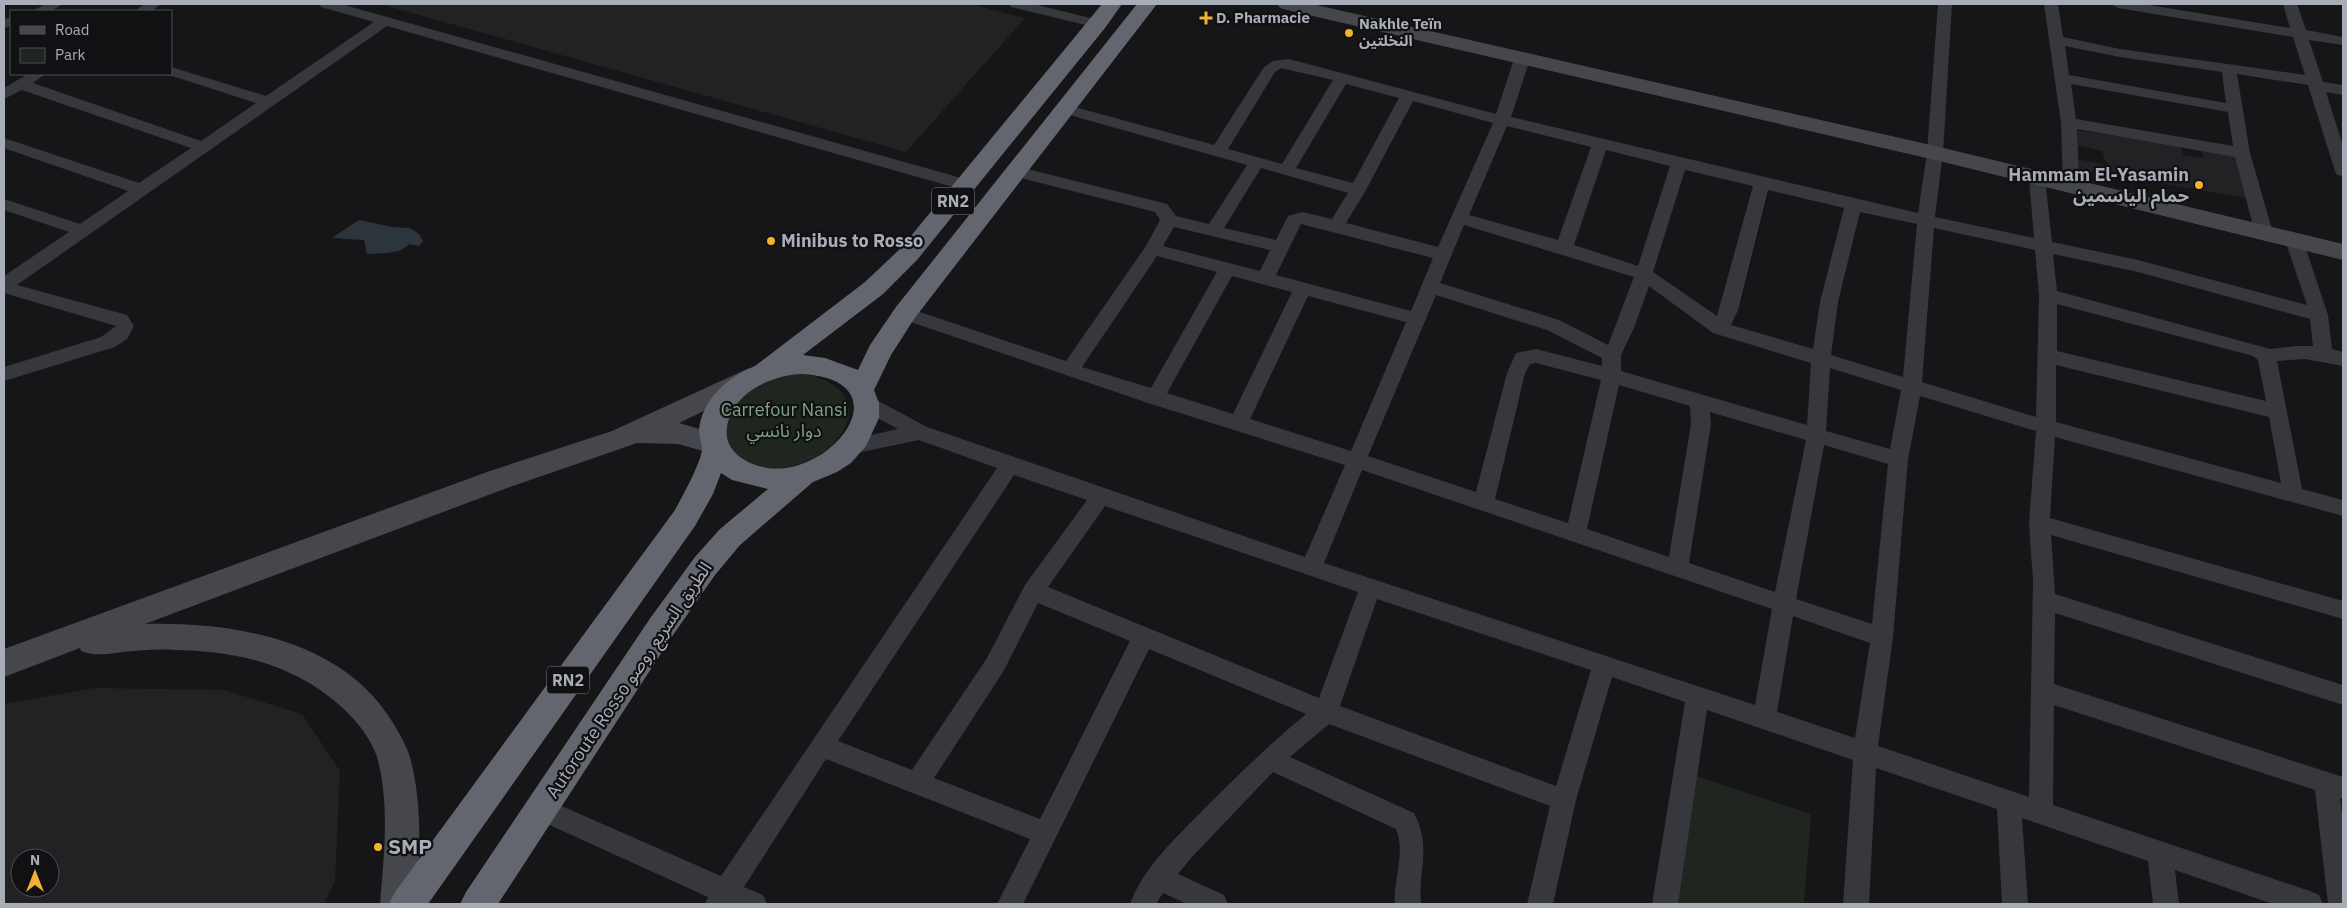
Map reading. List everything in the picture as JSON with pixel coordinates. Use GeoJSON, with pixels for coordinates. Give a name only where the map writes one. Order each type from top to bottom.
{"type":"FeatureCollection","features":[{"type":"Feature","properties":{"kind":"highway","name":"RN2"},"geometry":{"type":"LineString","coordinates":[[759,374],[874,288],[909,254],[1098,24],[1112,4]]}},
{"type":"Feature","properties":{"kind":"highway","name":"RN2"},"geometry":{"type":"LineString","coordinates":[[864,397],[879,352],[905,313],[1147,4]]}},
{"type":"Feature","properties":{"kind":"highway"},"geometry":{"type":"LineString","coordinates":[[791,365],[822,366],[848,377],[864,397],[864,424],[852,446],[827,465],[803,475],[776,478],[750,475],[729,465],[715,446],[712,428],[719,408],[733,391],[759,374],[791,365]]}},
{"type":"Feature","properties":{"kind":"highway","name":"RN2"},"geometry":{"type":"LineString","coordinates":[[407,904],[685,518],[699,494],[715,446]]}},
{"type":"Feature","properties":{"kind":"highway","name":"Autoroute Rosso الطريق السريع روصو"},"geometry":{"type":"LineString","coordinates":[[478,904],[662,626],[705,566],[730,537],[803,475]]}},
{"type":"Feature","properties":{"kind":"main road"},"geometry":{"type":"LineString","coordinates":[[1287,4],[1935,153],[2343,252]]}},
{"type":"Feature","properties":{"kind":"main road"},"geometry":{"type":"LineString","coordinates":[[4,663],[497,480],[622,438],[759,374]]}},
{"type":"Feature","properties":{"kind":"main road"},"geometry":{"type":"LineString","coordinates":[[622,438],[657,431],[676,432],[715,446]]}},
{"type":"Feature","properties":{"kind":"main road"},"geometry":{"type":"LineString","coordinates":[[36,651],[118,638],[172,635],[223,640],[272,652],[297,661],[336,680],[372,717],[391,751],[400,792],[403,838],[398,904]]}},
{"type":"Feature","properties":{"kind":"street"},"geometry":{"type":"LineString","coordinates":[[42,10],[56,4]]}},
{"type":"Feature","properties":{"kind":"street"},"geometry":{"type":"LineString","coordinates":[[326,4],[966,185]]}},
{"type":"Feature","properties":{"kind":"street"},"geometry":{"type":"LineString","coordinates":[[1016,4],[1098,24]]}},
{"type":"Feature","properties":{"kind":"street"},"geometry":{"type":"LineString","coordinates":[[1856,904],[1865,753],[1882,637],[1898,459],[1912,384],[1926,220],[1935,153],[1945,4]]}},
{"type":"Feature","properties":{"kind":"street"},"geometry":{"type":"LineString","coordinates":[[2052,4],[2061,78],[2069,122],[2071,186]]}},
{"type":"Feature","properties":{"kind":"street"},"geometry":{"type":"LineString","coordinates":[[2118,4],[2343,41]]}},
{"type":"Feature","properties":{"kind":"street"},"geometry":{"type":"LineString","coordinates":[[2290,4],[2343,171]]}},
{"type":"Feature","properties":{"kind":"street"},"geometry":{"type":"LineString","coordinates":[[4,286],[385,21]]}},
{"type":"Feature","properties":{"kind":"street"},"geometry":{"type":"LineString","coordinates":[[2056,40],[2120,53],[2315,83],[2343,90]]}},
{"type":"Feature","properties":{"kind":"street"},"geometry":{"type":"LineString","coordinates":[[1311,568],[1355,460],[1502,120],[1522,59]]}},
{"type":"Feature","properties":{"kind":"street"},"geometry":{"type":"LineString","coordinates":[[1218,152],[1273,65],[1289,64],[1502,120],[1853,205],[2138,266],[2319,315]]}},
{"type":"Feature","properties":{"kind":"street"},"geometry":{"type":"LineString","coordinates":[[2229,70],[2242,153],[2264,233]]}},
{"type":"Feature","properties":{"kind":"street"},"geometry":{"type":"LineString","coordinates":[[172,71],[270,102]]}},
{"type":"Feature","properties":{"kind":"street"},"geometry":{"type":"LineString","coordinates":[[4,94],[36,75]]}},
{"type":"Feature","properties":{"kind":"street"},"geometry":{"type":"LineString","coordinates":[[2061,78],[2236,109]]}},
{"type":"Feature","properties":{"kind":"street"},"geometry":{"type":"LineString","coordinates":[[1287,169],[1341,79]]}},
{"type":"Feature","properties":{"kind":"street"},"geometry":{"type":"LineString","coordinates":[[20,84],[204,147]]}},
{"type":"Feature","properties":{"kind":"street"},"geometry":{"type":"LineString","coordinates":[[1336,226],[1358,190],[1408,96]]}},
{"type":"Feature","properties":{"kind":"street"},"geometry":{"type":"LineString","coordinates":[[1064,109],[1358,190]]}},
{"type":"Feature","properties":{"kind":"street"},"geometry":{"type":"LineString","coordinates":[[2069,122],[2242,153]]}},
{"type":"Feature","properties":{"kind":"street"},"geometry":{"type":"LineString","coordinates":[[4,143],[141,190]]}},
{"type":"Feature","properties":{"kind":"street"},"geometry":{"type":"LineString","coordinates":[[1564,248],[1600,144]]}},
{"type":"Feature","properties":{"kind":"street"},"geometry":{"type":"LineString","coordinates":[[1214,230],[1257,162]]}},
{"type":"Feature","properties":{"kind":"street"},"geometry":{"type":"LineString","coordinates":[[1576,534],[1610,377],[1612,355],[1626,328],[1679,163]]}},
{"type":"Feature","properties":{"kind":"street"},"geometry":{"type":"LineString","coordinates":[[1015,171],[1161,208],[1166,212],[1169,220],[1153,249],[1070,370]]}},
{"type":"Feature","properties":{"kind":"street"},"geometry":{"type":"LineString","coordinates":[[2037,178],[2048,295],[2049,356],[2039,523],[2043,600],[2044,691],[2041,812]]}},
{"type":"Feature","properties":{"kind":"street"},"geometry":{"type":"LineString","coordinates":[[1720,328],[1728,310],[1762,182]]}},
{"type":"Feature","properties":{"kind":"street"},"geometry":{"type":"LineString","coordinates":[[4,204],[84,231]]}},
{"type":"Feature","properties":{"kind":"street"},"geometry":{"type":"LineString","coordinates":[[1764,719],[1816,437],[1821,358],[1829,302],[1853,205]]}},
{"type":"Feature","properties":{"kind":"street"},"geometry":{"type":"LineString","coordinates":[[1265,279],[1294,220],[1298,218],[1336,226],[1444,255]]}},
{"type":"Feature","properties":{"kind":"street"},"geometry":{"type":"LineString","coordinates":[[1459,218],[1564,248],[1644,274],[1720,328],[1912,384],[2046,427],[2343,508]]}},
{"type":"Feature","properties":{"kind":"street"},"geometry":{"type":"LineString","coordinates":[[1169,220],[1281,247]]}},
{"type":"Feature","properties":{"kind":"street"},"geometry":{"type":"LineString","coordinates":[[2294,240],[2319,315],[2323,354]]}},
{"type":"Feature","properties":{"kind":"street"},"geometry":{"type":"LineString","coordinates":[[1153,249],[1417,318]]}},
{"type":"Feature","properties":{"kind":"street"},"geometry":{"type":"LineString","coordinates":[[1155,398],[1227,269]]}},
{"type":"Feature","properties":{"kind":"street"},"geometry":{"type":"LineString","coordinates":[[4,286],[121,320],[125,326],[120,334],[108,342],[4,374]]}},
{"type":"Feature","properties":{"kind":"street"},"geometry":{"type":"LineString","coordinates":[[1431,287],[1553,325],[1612,355]]}},
{"type":"Feature","properties":{"kind":"street"},"geometry":{"type":"LineString","coordinates":[[1238,423],[1303,288]]}},
{"type":"Feature","properties":{"kind":"street"},"geometry":{"type":"LineString","coordinates":[[2048,295],[2259,351],[2267,356],[2288,351],[2323,354],[2343,359]]}},
{"type":"Feature","properties":{"kind":"street"},"geometry":{"type":"LineString","coordinates":[[905,313],[1070,370],[1355,460],[1882,637]]}},
{"type":"Feature","properties":{"kind":"street"},"geometry":{"type":"LineString","coordinates":[[1484,503],[1516,373],[1523,358],[1536,356],[1557,360],[1816,437],[1898,459]]}},
{"type":"Feature","properties":{"kind":"street"},"geometry":{"type":"LineString","coordinates":[[2049,356],[2278,412]]}},
{"type":"Feature","properties":{"kind":"street"},"geometry":{"type":"LineString","coordinates":[[2267,356],[2293,494]]}},
{"type":"Feature","properties":{"kind":"street"},"geometry":{"type":"LineString","coordinates":[[864,397],[920,432],[1010,465],[1370,588],[1604,664],[2310,904]]}},
{"type":"Feature","properties":{"kind":"street"},"geometry":{"type":"LineString","coordinates":[[1678,568],[1701,424],[1700,403]]}},
{"type":"Feature","properties":{"kind":"street"},"geometry":{"type":"LineString","coordinates":[[852,446],[920,432]]}},
{"type":"Feature","properties":{"kind":"street"},"geometry":{"type":"LineString","coordinates":[[721,898],[1010,465]]}},
{"type":"Feature","properties":{"kind":"street"},"geometry":{"type":"LineString","coordinates":[[916,784],[995,665],[1033,591],[1101,496]]}},
{"type":"Feature","properties":{"kind":"street"},"geometry":{"type":"LineString","coordinates":[[2039,523],[2343,610]]}},
{"type":"Feature","properties":{"kind":"street"},"geometry":{"type":"LineString","coordinates":[[1143,904],[1150,888],[1182,850],[1270,759],[1326,712],[1370,588]]}},
{"type":"Feature","properties":{"kind":"street"},"geometry":{"type":"LineString","coordinates":[[1033,591],[1326,712],[1564,800]]}},
{"type":"Feature","properties":{"kind":"street"},"geometry":{"type":"LineString","coordinates":[[2043,600],[2343,695]]}},
{"type":"Feature","properties":{"kind":"street"},"geometry":{"type":"LineString","coordinates":[[1010,904],[1144,636]]}},
{"type":"Feature","properties":{"kind":"street"},"geometry":{"type":"LineString","coordinates":[[1540,904],[1564,800],[1604,664]]}},
{"type":"Feature","properties":{"kind":"street"},"geometry":{"type":"LineString","coordinates":[[2044,691],[2335,785],[2341,904]]}},
{"type":"Feature","properties":{"kind":"street"},"geometry":{"type":"LineString","coordinates":[[1665,904],[1698,696]]}},
{"type":"Feature","properties":{"kind":"street"},"geometry":{"type":"LineString","coordinates":[[821,746],[1046,833]]}},
{"type":"Feature","properties":{"kind":"street"},"geometry":{"type":"LineString","coordinates":[[1270,759],[1404,821],[1410,829],[1413,842],[1405,892],[1408,904]]}},
{"type":"Feature","properties":{"kind":"street"},"geometry":{"type":"LineString","coordinates":[[2009,801],[2015,904]]}},
{"type":"Feature","properties":{"kind":"street"},"geometry":{"type":"LineString","coordinates":[[541,809],[721,898],[754,904]]}},
{"type":"Feature","properties":{"kind":"street"},"geometry":{"type":"LineString","coordinates":[[2160,853],[2166,904]]}},
{"type":"Feature","properties":{"kind":"street"},"geometry":{"type":"LineString","coordinates":[[1159,878],[1215,904]]}},
{"type":"Feature","properties":{"kind":"shaded area"},"geometry":{"type":"Polygon","coordinates":[[[380,4],[971,4],[1025,18],[906,152],[380,4]]]}},
{"type":"Feature","properties":{"kind":"shaded area"},"geometry":{"type":"Polygon","coordinates":[[[2076,130],[2180,146],[2184,156],[2204,158],[2200,148],[2236,156],[2247,198],[2078,169],[2077,159],[2107,165],[2102,151],[2076,145],[2076,130]]]}},
{"type":"Feature","properties":{"kind":"shaded area"},"geometry":{"type":"Polygon","coordinates":[[[359,220],[392,227],[410,228],[419,234],[423,241],[419,246],[409,244],[395,252],[367,254],[364,240],[332,238],[359,220]]]}},
{"type":"Feature","properties":{"kind":"shaded area"},"geometry":{"type":"Polygon","coordinates":[[[94,688],[224,690],[302,714],[340,771],[335,881],[324,904],[4,904],[4,704],[94,688]]]}},
{"type":"Feature","properties":{"kind":"green space","name":"Carrefour Nansi دوار نانسي"},"geometry":{"type":"Polygon","coordinates":[[[797,373],[825,380],[842,393],[849,408],[846,424],[837,440],[821,454],[800,464],[776,468],[761,468],[746,464],[721,440],[726,408],[756,382],[797,373]]]}},
{"type":"Feature","properties":{"kind":"green space"},"geometry":{"type":"Polygon","coordinates":[[[1693,775],[1811,814],[1804,904],[1675,904],[1693,775]]]}},
{"type":"Feature","properties":{"kind":"place","name":"D. Pharmacie"},"geometry":{"type":"Point","coordinates":[1206,18]}},
{"type":"Feature","properties":{"kind":"place","name":"Nakhle Teïn النخلتين"},"geometry":{"type":"Point","coordinates":[1349,33]}},
{"type":"Feature","properties":{"kind":"place","name":"Hammam El-Yasamin حمام الياسمين"},"geometry":{"type":"Point","coordinates":[2199,185]}},
{"type":"Feature","properties":{"kind":"place","name":"Minibus to Rosso"},"geometry":{"type":"Point","coordinates":[771,241]}},
{"type":"Feature","properties":{"kind":"place","name":"SMP"},"geometry":{"type":"Point","coordinates":[378,847]}}]}
